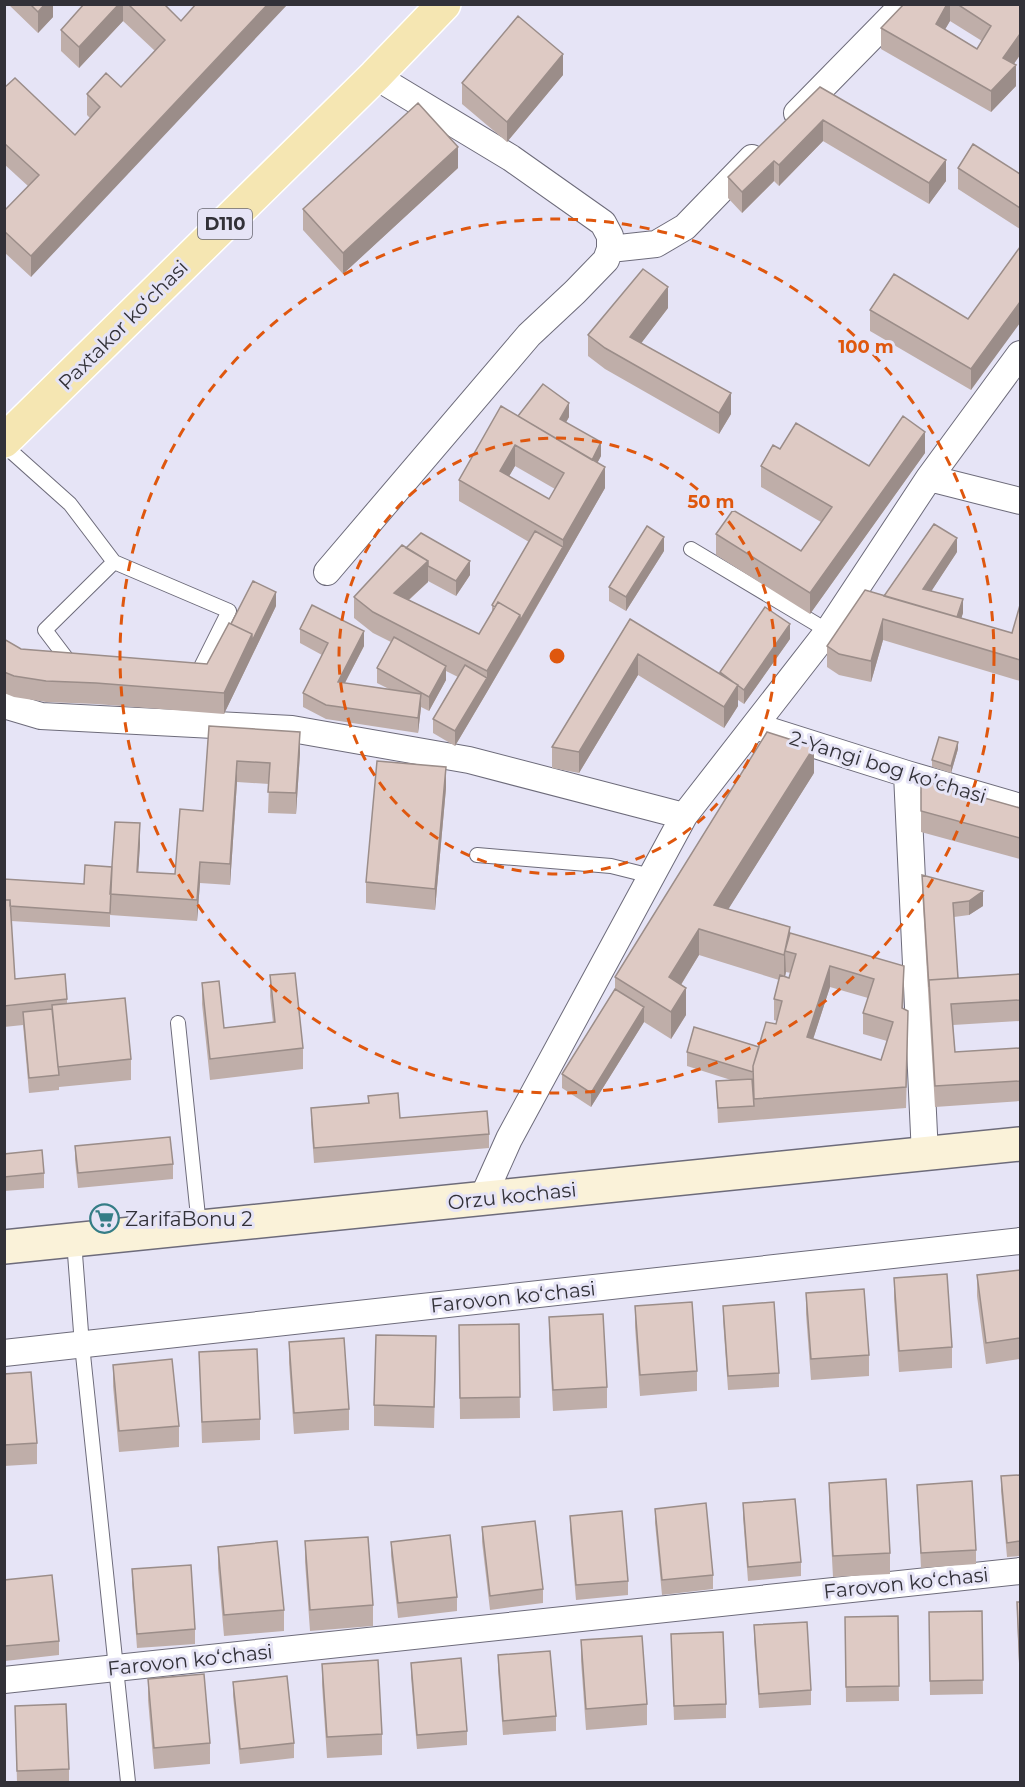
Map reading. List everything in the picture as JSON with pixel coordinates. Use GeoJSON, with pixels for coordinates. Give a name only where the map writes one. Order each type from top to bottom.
{"type":"FeatureCollection","features":[{"type":"Feature","properties":{"kind":"main road","name":"Paxtakor koʻchasi"},"geometry":{"type":"LineString","coordinates":[[4,443],[375,76],[444,4]]}},
{"type":"Feature","properties":{"kind":"main road","name":"Orzu kochasi"},"geometry":{"type":"LineString","coordinates":[[4,1247],[1020,1144]]}},
{"type":"Feature","properties":{"kind":"street"},"geometry":{"type":"LineString","coordinates":[[610,249],[656,244],[685,227],[904,4]]}},
{"type":"Feature","properties":{"kind":"street"},"geometry":{"type":"LineString","coordinates":[[327,572],[529,335],[606,260],[610,249],[610,236],[603,223],[511,158],[375,76]]}},
{"type":"Feature","properties":{"kind":"street"},"geometry":{"type":"LineString","coordinates":[[482,1199],[509,1139],[684,816],[828,631],[929,478],[1020,354]]}},
{"type":"Feature","properties":{"kind":"street"},"geometry":{"type":"LineString","coordinates":[[929,478],[1020,501]]}},
{"type":"Feature","properties":{"kind":"street"},"geometry":{"type":"LineString","coordinates":[[4,705],[41,716],[292,729],[469,760],[684,816]]}},
{"type":"Feature","properties":{"kind":"street","name":"2-Yangi bog koʼchasi"},"geometry":{"type":"LineString","coordinates":[[755,726],[1020,807]]}},
{"type":"Feature","properties":{"kind":"street"},"geometry":{"type":"LineString","coordinates":[[907,774],[925,1155]]}},
{"type":"Feature","properties":{"kind":"street","name":"Farovon koʻchasi"},"geometry":{"type":"LineString","coordinates":[[4,1353],[1020,1241]]}},
{"type":"Feature","properties":{"kind":"street","name":"Farovon koʻchasi"},"geometry":{"type":"LineString","coordinates":[[4,1680],[1020,1571]]}},
{"type":"Feature","properties":{"kind":"lane"},"geometry":{"type":"LineString","coordinates":[[4,443],[70,504],[114,562],[229,611],[197,675],[174,673]]}},
{"type":"Feature","properties":{"kind":"lane"},"geometry":{"type":"LineString","coordinates":[[691,549],[828,631]]}},
{"type":"Feature","properties":{"kind":"lane"},"geometry":{"type":"LineString","coordinates":[[93,665],[70,663],[45,630],[114,562]]}},
{"type":"Feature","properties":{"kind":"lane"},"geometry":{"type":"LineString","coordinates":[[477,855],[611,866],[651,876]]}},
{"type":"Feature","properties":{"kind":"lane"},"geometry":{"type":"LineString","coordinates":[[178,1023],[199,1226]]}},
{"type":"Feature","properties":{"kind":"lane"},"geometry":{"type":"LineString","coordinates":[[74,1241],[82,1345],[128,1782]]}},
{"type":"Feature","properties":{"kind":"building"},"geometry":{"type":"Polygon","coordinates":[[[30,4],[45,4],[38,12],[30,4]]]}},
{"type":"Feature","properties":{"kind":"building"},"geometry":{"type":"Polygon","coordinates":[[[84,4],[119,4],[79,47],[61,30],[84,4]]]}},
{"type":"Feature","properties":{"kind":"building"},"geometry":{"type":"Polygon","coordinates":[[[128,4],[164,4],[181,21],[196,4],[268,4],[31,256],[4,231],[4,211],[39,175],[4,143],[4,88],[15,78],[75,135],[100,107],[87,94],[106,73],[121,87],[165,40],[128,4]]]}},
{"type":"Feature","properties":{"kind":"building"},"geometry":{"type":"Polygon","coordinates":[[[904,4],[947,4],[936,24],[977,49],[991,26],[957,4],[1020,4],[1020,34],[1003,58],[1016,65],[991,91],[881,28],[904,4]]]}},
{"type":"Feature","properties":{"kind":"building"},"geometry":{"type":"Polygon","coordinates":[[[518,16],[563,54],[507,122],[462,83],[518,16]]]}},
{"type":"Feature","properties":{"kind":"building"},"geometry":{"type":"Polygon","coordinates":[[[820,87],[946,160],[929,183],[823,120],[779,165],[774,161],[742,192],[728,177],[820,87]]]}},
{"type":"Feature","properties":{"kind":"building"},"geometry":{"type":"Polygon","coordinates":[[[418,103],[458,147],[343,253],[303,209],[418,103]]]}},
{"type":"Feature","properties":{"kind":"building"},"geometry":{"type":"Polygon","coordinates":[[[973,144],[1020,174],[1020,208],[958,168],[973,144]]]}},
{"type":"Feature","properties":{"kind":"building"},"geometry":{"type":"Polygon","coordinates":[[[1020,247],[1020,302],[971,369],[870,310],[894,274],[968,319],[1020,247]]]}},
{"type":"Feature","properties":{"kind":"building"},"geometry":{"type":"Polygon","coordinates":[[[643,269],[668,287],[630,337],[731,393],[719,413],[605,348],[588,335],[643,269]]]}},
{"type":"Feature","properties":{"kind":"building"},"geometry":{"type":"Polygon","coordinates":[[[543,384],[569,403],[560,419],[601,442],[592,460],[518,416],[543,384]]]}},
{"type":"Feature","properties":{"kind":"building"},"geometry":{"type":"Polygon","coordinates":[[[501,406],[605,467],[563,540],[459,480],[501,406]],[[515,445],[500,471],[549,499],[564,473],[515,445]]]}},
{"type":"Feature","properties":{"kind":"building"},"geometry":{"type":"Polygon","coordinates":[[[903,416],[925,432],[810,593],[716,534],[733,510],[801,551],[832,507],[761,466],[773,445],[780,449],[796,423],[869,466],[903,416]]]}},
{"type":"Feature","properties":{"kind":"building"},"geometry":{"type":"Polygon","coordinates":[[[934,524],[957,538],[923,589],[963,599],[957,617],[884,596],[934,524]]]}},
{"type":"Feature","properties":{"kind":"building"},"geometry":{"type":"Polygon","coordinates":[[[647,526],[664,537],[626,597],[609,587],[647,526]]]}},
{"type":"Feature","properties":{"kind":"building"},"geometry":{"type":"Polygon","coordinates":[[[535,531],[563,547],[520,621],[520,615],[498,602],[495,607],[492,605],[535,531]]]}},
{"type":"Feature","properties":{"kind":"building"},"geometry":{"type":"Polygon","coordinates":[[[421,533],[470,561],[456,581],[428,566],[428,561],[406,548],[421,533]]]}},
{"type":"Feature","properties":{"kind":"building"},"geometry":{"type":"Polygon","coordinates":[[[402,545],[428,561],[394,593],[479,634],[498,602],[520,615],[487,671],[373,612],[354,597],[402,545]]]}},
{"type":"Feature","properties":{"kind":"building"},"geometry":{"type":"Polygon","coordinates":[[[253,581],[276,592],[252,641],[252,634],[231,624],[253,581]]]}},
{"type":"Feature","properties":{"kind":"building"},"geometry":{"type":"Polygon","coordinates":[[[865,590],[1012,633],[1020,605],[1020,660],[883,619],[871,661],[839,654],[827,646],[865,590]]]}},
{"type":"Feature","properties":{"kind":"building"},"geometry":{"type":"Polygon","coordinates":[[[312,605],[364,631],[338,682],[421,694],[418,718],[326,705],[303,693],[328,643],[300,629],[312,605]]]}},
{"type":"Feature","properties":{"kind":"building"},"geometry":{"type":"Polygon","coordinates":[[[765,607],[790,624],[744,690],[720,672],[765,607]]]}},
{"type":"Feature","properties":{"kind":"building"},"geometry":{"type":"Polygon","coordinates":[[[630,619],[738,685],[724,707],[638,654],[579,752],[552,747],[630,619]]]}},
{"type":"Feature","properties":{"kind":"building"},"geometry":{"type":"Polygon","coordinates":[[[229,623],[252,634],[224,693],[46,681],[14,676],[4,672],[4,639],[21,649],[207,664],[229,623]]]}},
{"type":"Feature","properties":{"kind":"building"},"geometry":{"type":"Polygon","coordinates":[[[394,637],[446,666],[429,697],[377,668],[394,637]]]}},
{"type":"Feature","properties":{"kind":"building"},"geometry":{"type":"Polygon","coordinates":[[[465,665],[487,678],[455,731],[433,719],[465,665]]]}},
{"type":"Feature","properties":{"kind":"building"},"geometry":{"type":"Polygon","coordinates":[[[209,726],[300,732],[296,793],[268,792],[270,763],[237,761],[230,864],[200,862],[197,900],[110,894],[115,822],[140,823],[137,872],[175,874],[180,809],[203,811],[209,726]]]}},
{"type":"Feature","properties":{"kind":"building"},"geometry":{"type":"Polygon","coordinates":[[[767,732],[814,747],[714,905],[790,927],[784,955],[699,929],[669,977],[686,988],[671,1012],[615,977],[767,732]]]}},
{"type":"Feature","properties":{"kind":"building"},"geometry":{"type":"Polygon","coordinates":[[[939,737],[958,742],[951,766],[932,760],[939,737]]]}},
{"type":"Feature","properties":{"kind":"building"},"geometry":{"type":"Polygon","coordinates":[[[377,761],[446,767],[435,889],[366,882],[377,761]]]}},
{"type":"Feature","properties":{"kind":"building"},"geometry":{"type":"Polygon","coordinates":[[[921,780],[1020,808],[1020,838],[921,811],[921,780]]]}},
{"type":"Feature","properties":{"kind":"building"},"geometry":{"type":"Polygon","coordinates":[[[85,865],[112,867],[110,913],[10,906],[10,900],[4,900],[4,879],[84,884],[85,865]]]}},
{"type":"Feature","properties":{"kind":"building"},"geometry":{"type":"Polygon","coordinates":[[[922,875],[983,891],[969,901],[953,903],[958,978],[929,980],[929,987],[922,875]]]}},
{"type":"Feature","properties":{"kind":"building"},"geometry":{"type":"Polygon","coordinates":[[[4,900],[10,900],[15,979],[65,974],[67,999],[4,1006],[4,900]]]}},
{"type":"Feature","properties":{"kind":"building"},"geometry":{"type":"Polygon","coordinates":[[[790,933],[904,966],[902,1008],[908,1011],[906,1087],[754,1099],[753,1066],[766,1022],[776,1024],[782,1001],[774,999],[780,975],[789,978],[796,954],[785,951],[790,933]],[[830,966],[807,1037],[881,1060],[893,1022],[863,1013],[874,979],[830,966]]]}},
{"type":"Feature","properties":{"kind":"building"},"geometry":{"type":"Polygon","coordinates":[[[295,973],[303,1048],[210,1059],[202,983],[219,981],[224,1028],[275,1022],[270,975],[295,973]]]}},
{"type":"Feature","properties":{"kind":"building"},"geometry":{"type":"Polygon","coordinates":[[[1020,974],[1020,1000],[951,1004],[955,1052],[1020,1048],[1020,1081],[935,1086],[929,980],[1020,974]]]}},
{"type":"Feature","properties":{"kind":"building"},"geometry":{"type":"Polygon","coordinates":[[[615,989],[644,1007],[591,1093],[562,1074],[615,989]]]}},
{"type":"Feature","properties":{"kind":"building"},"geometry":{"type":"Polygon","coordinates":[[[125,998],[131,1059],[58,1067],[52,1005],[125,998]]]}},
{"type":"Feature","properties":{"kind":"building"},"geometry":{"type":"Polygon","coordinates":[[[52,1009],[59,1075],[29,1078],[23,1012],[52,1009]]]}},
{"type":"Feature","properties":{"kind":"building"},"geometry":{"type":"Polygon","coordinates":[[[694,1027],[759,1047],[753,1072],[687,1052],[694,1027]]]}},
{"type":"Feature","properties":{"kind":"building"},"geometry":{"type":"Polygon","coordinates":[[[752,1079],[754,1106],[718,1108],[716,1081],[752,1079]]]}},
{"type":"Feature","properties":{"kind":"building"},"geometry":{"type":"Polygon","coordinates":[[[398,1093],[400,1118],[487,1111],[489,1134],[314,1148],[311,1108],[369,1103],[368,1096],[398,1093]]]}},
{"type":"Feature","properties":{"kind":"building"},"geometry":{"type":"Polygon","coordinates":[[[170,1137],[173,1164],[78,1173],[75,1146],[170,1137]]]}},
{"type":"Feature","properties":{"kind":"building"},"geometry":{"type":"Polygon","coordinates":[[[42,1150],[44,1173],[4,1177],[4,1154],[42,1150]]]}},
{"type":"Feature","properties":{"kind":"building"},"geometry":{"type":"Polygon","coordinates":[[[1020,1270],[1020,1338],[986,1343],[977,1275],[1020,1270]]]}},
{"type":"Feature","properties":{"kind":"building"},"geometry":{"type":"Polygon","coordinates":[[[947,1274],[952,1347],[899,1351],[894,1278],[947,1274]]]}},
{"type":"Feature","properties":{"kind":"building"},"geometry":{"type":"Polygon","coordinates":[[[864,1289],[869,1355],[811,1359],[806,1293],[864,1289]]]}},
{"type":"Feature","properties":{"kind":"building"},"geometry":{"type":"Polygon","coordinates":[[[692,1302],[697,1371],[640,1375],[635,1306],[692,1302]]]}},
{"type":"Feature","properties":{"kind":"building"},"geometry":{"type":"Polygon","coordinates":[[[774,1302],[779,1373],[728,1376],[723,1306],[774,1302]]]}},
{"type":"Feature","properties":{"kind":"building"},"geometry":{"type":"Polygon","coordinates":[[[603,1314],[607,1387],[553,1390],[549,1317],[603,1314]]]}},
{"type":"Feature","properties":{"kind":"building"},"geometry":{"type":"Polygon","coordinates":[[[519,1324],[520,1397],[460,1398],[459,1325],[519,1324]]]}},
{"type":"Feature","properties":{"kind":"building"},"geometry":{"type":"Polygon","coordinates":[[[376,1335],[436,1336],[434,1407],[374,1405],[376,1335]]]}},
{"type":"Feature","properties":{"kind":"building"},"geometry":{"type":"Polygon","coordinates":[[[344,1338],[349,1409],[294,1413],[289,1342],[344,1338]]]}},
{"type":"Feature","properties":{"kind":"building"},"geometry":{"type":"Polygon","coordinates":[[[257,1349],[260,1419],[202,1422],[199,1352],[257,1349]]]}},
{"type":"Feature","properties":{"kind":"building"},"geometry":{"type":"Polygon","coordinates":[[[172,1359],[179,1426],[119,1431],[113,1365],[172,1359]]]}},
{"type":"Feature","properties":{"kind":"building"},"geometry":{"type":"Polygon","coordinates":[[[31,1372],[37,1443],[4,1445],[4,1374],[31,1372]]]}},
{"type":"Feature","properties":{"kind":"building"},"geometry":{"type":"Polygon","coordinates":[[[1020,1475],[1020,1541],[1007,1543],[1001,1476],[1020,1475]]]}},
{"type":"Feature","properties":{"kind":"building"},"geometry":{"type":"Polygon","coordinates":[[[886,1479],[890,1553],[833,1556],[829,1483],[886,1479]]]}},
{"type":"Feature","properties":{"kind":"building"},"geometry":{"type":"Polygon","coordinates":[[[972,1481],[976,1550],[921,1553],[917,1485],[972,1481]]]}},
{"type":"Feature","properties":{"kind":"building"},"geometry":{"type":"Polygon","coordinates":[[[795,1499],[801,1562],[748,1567],[743,1503],[795,1499]]]}},
{"type":"Feature","properties":{"kind":"building"},"geometry":{"type":"Polygon","coordinates":[[[706,1503],[713,1575],[662,1580],[655,1509],[706,1503]]]}},
{"type":"Feature","properties":{"kind":"building"},"geometry":{"type":"Polygon","coordinates":[[[622,1511],[628,1581],[576,1585],[570,1516],[622,1511]]]}},
{"type":"Feature","properties":{"kind":"building"},"geometry":{"type":"Polygon","coordinates":[[[535,1521],[543,1589],[490,1596],[482,1527],[535,1521]]]}},
{"type":"Feature","properties":{"kind":"building"},"geometry":{"type":"Polygon","coordinates":[[[450,1535],[457,1597],[398,1603],[391,1542],[450,1535]]]}},
{"type":"Feature","properties":{"kind":"building"},"geometry":{"type":"Polygon","coordinates":[[[368,1537],[373,1605],[310,1610],[305,1541],[368,1537]]]}},
{"type":"Feature","properties":{"kind":"building"},"geometry":{"type":"Polygon","coordinates":[[[277,1541],[284,1610],[224,1615],[218,1547],[277,1541]]]}},
{"type":"Feature","properties":{"kind":"building"},"geometry":{"type":"Polygon","coordinates":[[[191,1565],[195,1629],[137,1634],[132,1569],[191,1565]]]}},
{"type":"Feature","properties":{"kind":"building"},"geometry":{"type":"Polygon","coordinates":[[[52,1575],[59,1641],[5,1646],[4,1580],[52,1575]]]}},
{"type":"Feature","properties":{"kind":"building"},"geometry":{"type":"Polygon","coordinates":[[[1017,1602],[1020,1602],[1020,1669],[1017,1602]]]}},
{"type":"Feature","properties":{"kind":"building"},"geometry":{"type":"Polygon","coordinates":[[[982,1611],[983,1680],[930,1681],[929,1612],[982,1611]]]}},
{"type":"Feature","properties":{"kind":"building"},"geometry":{"type":"Polygon","coordinates":[[[898,1616],[899,1686],[846,1687],[845,1617],[898,1616]]]}},
{"type":"Feature","properties":{"kind":"building"},"geometry":{"type":"Polygon","coordinates":[[[807,1622],[811,1690],[759,1694],[754,1625],[807,1622]]]}},
{"type":"Feature","properties":{"kind":"building"},"geometry":{"type":"Polygon","coordinates":[[[723,1632],[726,1704],[674,1706],[671,1634],[723,1632]]]}},
{"type":"Feature","properties":{"kind":"building"},"geometry":{"type":"Polygon","coordinates":[[[642,1636],[647,1704],[586,1709],[581,1640],[642,1636]]]}},
{"type":"Feature","properties":{"kind":"building"},"geometry":{"type":"Polygon","coordinates":[[[550,1651],[556,1716],[503,1721],[498,1655],[550,1651]]]}},
{"type":"Feature","properties":{"kind":"building"},"geometry":{"type":"Polygon","coordinates":[[[461,1658],[467,1731],[417,1735],[411,1663],[461,1658]]]}},
{"type":"Feature","properties":{"kind":"building"},"geometry":{"type":"Polygon","coordinates":[[[378,1660],[382,1734],[327,1737],[322,1664],[378,1660]]]}},
{"type":"Feature","properties":{"kind":"building"},"geometry":{"type":"Polygon","coordinates":[[[204,1674],[210,1743],[154,1748],[148,1679],[204,1674]]]}},
{"type":"Feature","properties":{"kind":"building"},"geometry":{"type":"Polygon","coordinates":[[[287,1676],[294,1743],[240,1749],[233,1682],[287,1676]]]}},
{"type":"Feature","properties":{"kind":"building"},"geometry":{"type":"Polygon","coordinates":[[[66,1704],[69,1769],[17,1771],[15,1706],[66,1704]]]}},
{"type":"Feature","properties":{"kind":"place","name":"ZarifaBonu 2"},"geometry":{"type":"Point","coordinates":[104,1219]}}]}
